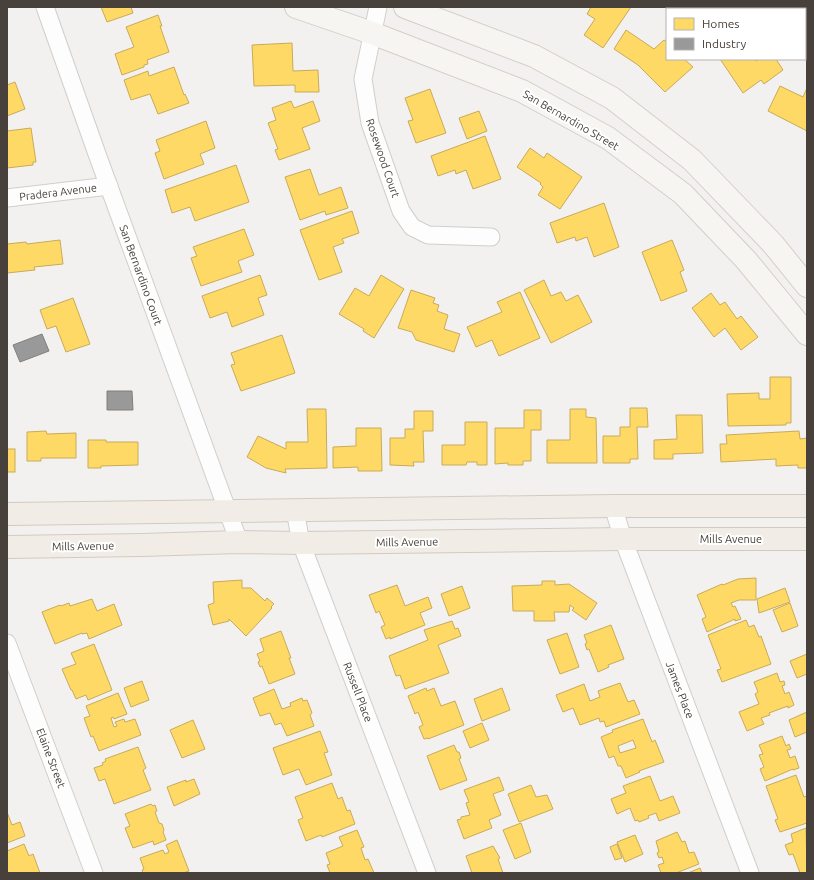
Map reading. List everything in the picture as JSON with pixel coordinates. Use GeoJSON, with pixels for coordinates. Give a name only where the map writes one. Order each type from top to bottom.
{"type":"FeatureCollection","features":[{"type":"Feature","properties":{"kind":"main road","name":"San Bernardino Street"},"geometry":{"type":"LineString","coordinates":[[296,7],[372,33],[522,91],[608,138],[683,194],[746,260],[807,334]]}},
{"type":"Feature","properties":{"kind":"main road"},"geometry":{"type":"LineString","coordinates":[[405,7],[534,56],[612,98],[692,160],[773,244],[807,286]]}},
{"type":"Feature","properties":{"kind":"main road"},"geometry":{"type":"LineString","coordinates":[[7,514],[613,506],[807,506]]}},
{"type":"Feature","properties":{"kind":"main road","name":"Mills Avenue"},"geometry":{"type":"LineString","coordinates":[[7,547],[238,542],[301,543],[623,539],[807,539]]}},
{"type":"Feature","properties":{"kind":"street","name":"San Bernardino Court"},"geometry":{"type":"LineString","coordinates":[[45,7],[238,542]]}},
{"type":"Feature","properties":{"kind":"street","name":"Rosewood Court"},"geometry":{"type":"LineString","coordinates":[[378,7],[363,79],[370,123],[401,211],[412,226],[428,235],[490,238]]}},
{"type":"Feature","properties":{"kind":"street","name":"Pradera Avenue"},"geometry":{"type":"LineString","coordinates":[[7,198],[109,186]]}},
{"type":"Feature","properties":{"kind":"street","name":"James Place"},"geometry":{"type":"LineString","coordinates":[[613,506],[623,539],[750,873]]}},
{"type":"Feature","properties":{"kind":"street","name":"Russell Place"},"geometry":{"type":"LineString","coordinates":[[296,510],[301,543],[427,873]]}},
{"type":"Feature","properties":{"kind":"street","name":"Elaine Street"},"geometry":{"type":"LineString","coordinates":[[7,643],[94,873]]}},
{"type":"Feature","properties":{"kind":"building: Homes"},"geometry":{"type":"Polygon","coordinates":[[[101,7],[131,7],[133,13],[107,22],[101,7]]]}},
{"type":"Feature","properties":{"kind":"building: Homes"},"geometry":{"type":"Polygon","coordinates":[[[591,7],[631,7],[603,48],[584,35],[595,19],[587,14],[591,7]]]}},
{"type":"Feature","properties":{"kind":"building: Homes"},"geometry":{"type":"Polygon","coordinates":[[[699,7],[724,8],[700,8],[699,7]]]}},
{"type":"Feature","properties":{"kind":"building: Homes"},"geometry":{"type":"Polygon","coordinates":[[[158,15],[162,26],[160,26],[169,52],[147,60],[148,64],[144,65],[144,67],[122,75],[115,54],[134,47],[126,27],[158,15]]]}},
{"type":"Feature","properties":{"kind":"building: Homes"},"geometry":{"type":"Polygon","coordinates":[[[626,30],[654,49],[664,40],[666,41],[666,60],[685,60],[693,67],[665,92],[638,65],[614,49],[626,30]]]}},
{"type":"Feature","properties":{"kind":"building: Homes"},"geometry":{"type":"Polygon","coordinates":[[[292,43],[293,71],[318,70],[319,92],[295,92],[295,85],[254,86],[252,45],[292,43]]]}},
{"type":"Feature","properties":{"kind":"building: Homes"},"geometry":{"type":"Polygon","coordinates":[[[721,60],[777,60],[783,70],[764,84],[761,80],[743,93],[721,60]]]}},
{"type":"Feature","properties":{"kind":"building: Homes"},"geometry":{"type":"Polygon","coordinates":[[[174,67],[184,95],[185,94],[189,103],[158,114],[150,94],[131,100],[124,80],[148,71],[149,76],[174,67]]]}},
{"type":"Feature","properties":{"kind":"building: Homes"},"geometry":{"type":"Polygon","coordinates":[[[15,82],[25,109],[7,116],[7,85],[15,82]]]}},
{"type":"Feature","properties":{"kind":"building: Homes"},"geometry":{"type":"Polygon","coordinates":[[[780,86],[803,97],[807,88],[807,131],[768,111],[780,86]]]}},
{"type":"Feature","properties":{"kind":"building: Homes"},"geometry":{"type":"Polygon","coordinates":[[[430,89],[446,133],[416,143],[408,121],[413,120],[405,98],[430,89]]]}},
{"type":"Feature","properties":{"kind":"building: Homes"},"geometry":{"type":"Polygon","coordinates":[[[291,101],[294,108],[313,101],[320,121],[302,128],[310,149],[279,160],[275,150],[278,149],[268,123],[276,120],[272,108],[291,101]]]}},
{"type":"Feature","properties":{"kind":"building: Homes"},"geometry":{"type":"Polygon","coordinates":[[[479,111],[487,131],[467,139],[459,118],[479,111]]]}},
{"type":"Feature","properties":{"kind":"building: Homes"},"geometry":{"type":"Polygon","coordinates":[[[206,121],[215,148],[200,154],[204,164],[164,179],[155,153],[160,151],[156,140],[206,121]]]}},
{"type":"Feature","properties":{"kind":"building: Homes"},"geometry":{"type":"Polygon","coordinates":[[[31,128],[36,162],[33,162],[33,165],[7,168],[7,131],[31,128]]]}},
{"type":"Feature","properties":{"kind":"building: Homes"},"geometry":{"type":"Polygon","coordinates":[[[485,136],[501,179],[473,189],[466,170],[456,174],[455,170],[438,176],[431,156],[485,136]]]}},
{"type":"Feature","properties":{"kind":"building: Homes"},"geometry":{"type":"Polygon","coordinates":[[[530,148],[544,158],[547,153],[582,177],[560,209],[538,195],[543,187],[540,184],[541,183],[517,167],[530,148]]]}},
{"type":"Feature","properties":{"kind":"building: Homes"},"geometry":{"type":"Polygon","coordinates":[[[236,165],[249,202],[195,221],[190,207],[172,213],[165,190],[236,165]]]}},
{"type":"Feature","properties":{"kind":"building: Homes"},"geometry":{"type":"Polygon","coordinates":[[[310,169],[319,195],[341,187],[348,208],[326,215],[325,211],[300,220],[285,177],[310,169]]]}},
{"type":"Feature","properties":{"kind":"building: Homes"},"geometry":{"type":"Polygon","coordinates":[[[604,203],[619,247],[594,257],[587,237],[576,241],[575,237],[557,243],[550,223],[604,203]]]}},
{"type":"Feature","properties":{"kind":"building: Homes"},"geometry":{"type":"Polygon","coordinates":[[[352,211],[359,233],[342,239],[344,243],[333,247],[342,272],[319,280],[300,230],[352,211]]]}},
{"type":"Feature","properties":{"kind":"building: Homes"},"geometry":{"type":"Polygon","coordinates":[[[244,229],[254,255],[238,261],[242,272],[201,286],[191,258],[197,256],[193,247],[244,229]]]}},
{"type":"Feature","properties":{"kind":"building: Homes"},"geometry":{"type":"Polygon","coordinates":[[[60,240],[63,264],[34,267],[35,270],[7,273],[7,244],[26,242],[27,244],[60,240]]]}},
{"type":"Feature","properties":{"kind":"building: Homes"},"geometry":{"type":"Polygon","coordinates":[[[672,240],[684,270],[680,272],[687,291],[661,301],[642,252],[672,240]]]}},
{"type":"Feature","properties":{"kind":"building: Homes"},"geometry":{"type":"Polygon","coordinates":[[[260,275],[267,295],[258,298],[264,315],[232,327],[227,312],[210,318],[202,296],[260,275]]]}},
{"type":"Feature","properties":{"kind":"building: Homes"},"geometry":{"type":"Polygon","coordinates":[[[381,275],[404,289],[374,338],[363,331],[364,329],[339,314],[355,288],[369,296],[381,275]]]}},
{"type":"Feature","properties":{"kind":"building: Homes"},"geometry":{"type":"Polygon","coordinates":[[[544,280],[551,296],[561,292],[566,301],[578,295],[592,322],[551,343],[524,290],[544,280]]]}},
{"type":"Feature","properties":{"kind":"building: Homes"},"geometry":{"type":"Polygon","coordinates":[[[411,290],[435,298],[433,303],[439,305],[437,311],[448,315],[444,329],[460,334],[454,352],[416,340],[412,332],[398,328],[411,290]]]}},
{"type":"Feature","properties":{"kind":"building: Homes"},"geometry":{"type":"Polygon","coordinates":[[[520,292],[540,338],[499,356],[492,340],[476,347],[467,327],[502,312],[497,302],[520,292]]]}},
{"type":"Feature","properties":{"kind":"building: Homes"},"geometry":{"type":"Polygon","coordinates":[[[711,293],[720,305],[725,302],[737,319],[741,316],[758,337],[741,350],[725,328],[714,337],[692,308],[711,293]]]}},
{"type":"Feature","properties":{"kind":"building: Homes"},"geometry":{"type":"Polygon","coordinates":[[[73,298],[90,344],[66,352],[56,326],[47,329],[40,310],[73,298]]]}},
{"type":"Feature","properties":{"kind":"building: Homes"},"geometry":{"type":"Polygon","coordinates":[[[282,335],[295,373],[241,391],[231,365],[235,364],[231,353],[282,335]]]}},
{"type":"Feature","properties":{"kind":"building: Homes"},"geometry":{"type":"Polygon","coordinates":[[[770,377],[791,377],[791,423],[786,423],[786,425],[728,426],[727,394],[759,393],[759,399],[770,399],[770,377]]]}},
{"type":"Feature","properties":{"kind":"building: Homes"},"geometry":{"type":"Polygon","coordinates":[[[630,408],[647,408],[648,427],[637,427],[638,459],[630,459],[630,463],[603,463],[603,436],[620,436],[620,427],[630,427],[630,408]]]}},
{"type":"Feature","properties":{"kind":"building: Homes"},"geometry":{"type":"Polygon","coordinates":[[[307,409],[326,409],[327,468],[285,469],[286,473],[266,468],[247,457],[258,436],[286,449],[286,442],[308,442],[307,409]]]}},
{"type":"Feature","properties":{"kind":"building: Homes"},"geometry":{"type":"Polygon","coordinates":[[[570,409],[586,409],[586,417],[596,418],[597,463],[547,463],[547,440],[570,440],[570,409]]]}},
{"type":"Feature","properties":{"kind":"building: Homes"},"geometry":{"type":"Polygon","coordinates":[[[524,410],[541,410],[541,430],[531,430],[531,461],[523,461],[523,465],[508,465],[508,463],[495,464],[495,428],[524,428],[524,410]]]}},
{"type":"Feature","properties":{"kind":"building: Homes"},"geometry":{"type":"Polygon","coordinates":[[[414,411],[433,411],[433,431],[423,431],[424,462],[413,462],[414,466],[390,465],[390,438],[405,438],[405,429],[414,429],[414,411]]]}},
{"type":"Feature","properties":{"kind":"building: Homes"},"geometry":{"type":"Polygon","coordinates":[[[676,415],[702,415],[703,453],[673,454],[673,459],[654,459],[654,440],[677,439],[676,415]]]}},
{"type":"Feature","properties":{"kind":"building: Homes"},"geometry":{"type":"Polygon","coordinates":[[[465,422],[487,422],[487,465],[477,465],[477,462],[467,462],[466,465],[442,465],[442,445],[465,445],[465,422]]]}},
{"type":"Feature","properties":{"kind":"building: Homes"},"geometry":{"type":"Polygon","coordinates":[[[356,428],[381,428],[382,471],[358,471],[358,467],[333,468],[333,447],[356,446],[356,428]]]}},
{"type":"Feature","properties":{"kind":"building: Homes"},"geometry":{"type":"Polygon","coordinates":[[[46,431],[47,434],[76,433],[76,458],[41,458],[41,461],[27,461],[27,432],[46,431]]]}},
{"type":"Feature","properties":{"kind":"building: Homes"},"geometry":{"type":"Polygon","coordinates":[[[799,431],[800,439],[807,438],[807,468],[798,468],[798,465],[776,466],[776,459],[721,462],[720,444],[727,444],[726,435],[799,431]]]}},
{"type":"Feature","properties":{"kind":"building: Homes"},"geometry":{"type":"Polygon","coordinates":[[[88,440],[106,440],[106,442],[138,442],[138,465],[101,466],[101,468],[88,468],[88,440]]]}},
{"type":"Feature","properties":{"kind":"building: Homes"},"geometry":{"type":"Polygon","coordinates":[[[7,449],[15,449],[15,472],[7,472],[7,449]]]}},
{"type":"Feature","properties":{"kind":"building: Homes"},"geometry":{"type":"Polygon","coordinates":[[[756,578],[756,600],[739,600],[731,603],[733,607],[735,606],[741,619],[735,621],[735,619],[707,632],[702,619],[706,617],[697,595],[738,579],[756,578]]]}},
{"type":"Feature","properties":{"kind":"building: Homes"},"geometry":{"type":"Polygon","coordinates":[[[242,580],[242,588],[251,588],[265,601],[267,598],[274,604],[246,636],[229,619],[229,621],[213,625],[208,605],[214,603],[213,582],[242,580]]]}},
{"type":"Feature","properties":{"kind":"building: Homes"},"geometry":{"type":"Polygon","coordinates":[[[542,581],[555,581],[555,585],[569,584],[597,603],[586,620],[572,610],[574,608],[570,605],[569,612],[554,612],[555,621],[534,621],[534,611],[513,611],[512,586],[542,585],[542,581]]]}},
{"type":"Feature","properties":{"kind":"building: Homes"},"geometry":{"type":"Polygon","coordinates":[[[397,585],[405,606],[428,597],[432,608],[420,613],[425,625],[390,639],[390,637],[386,639],[381,627],[385,625],[379,611],[376,613],[369,595],[397,585]]]}},
{"type":"Feature","properties":{"kind":"building: Homes"},"geometry":{"type":"Polygon","coordinates":[[[462,586],[470,608],[449,616],[441,594],[462,586]]]}},
{"type":"Feature","properties":{"kind":"building: Homes"},"geometry":{"type":"Polygon","coordinates":[[[785,588],[790,602],[759,613],[757,599],[785,588]]]}},
{"type":"Feature","properties":{"kind":"building: Homes"},"geometry":{"type":"Polygon","coordinates":[[[92,599],[97,611],[114,604],[122,625],[89,639],[87,633],[82,633],[55,644],[42,612],[60,605],[69,603],[70,606],[92,599]]]}},
{"type":"Feature","properties":{"kind":"building: Homes"},"geometry":{"type":"Polygon","coordinates":[[[790,603],[798,626],[782,632],[773,610],[790,603]]]}},
{"type":"Feature","properties":{"kind":"building: Homes"},"geometry":{"type":"Polygon","coordinates":[[[746,620],[749,627],[754,625],[759,637],[761,636],[771,664],[722,682],[717,670],[721,669],[708,635],[746,620]]]}},
{"type":"Feature","properties":{"kind":"building: Homes"},"geometry":{"type":"Polygon","coordinates":[[[452,621],[455,629],[458,628],[461,636],[438,645],[449,673],[405,689],[400,675],[396,676],[389,656],[428,640],[424,630],[452,621]]]}},
{"type":"Feature","properties":{"kind":"building: Homes"},"geometry":{"type":"Polygon","coordinates":[[[611,625],[624,659],[608,665],[609,667],[598,672],[589,649],[587,650],[585,644],[587,643],[584,635],[611,625]]]}},
{"type":"Feature","properties":{"kind":"building: Homes"},"geometry":{"type":"Polygon","coordinates":[[[281,631],[295,674],[269,684],[262,666],[260,667],[258,662],[260,661],[257,654],[264,651],[260,639],[281,631]]]}},
{"type":"Feature","properties":{"kind":"building: Homes"},"geometry":{"type":"Polygon","coordinates":[[[567,633],[579,667],[560,674],[547,640],[567,633]]]}},
{"type":"Feature","properties":{"kind":"building: Homes"},"geometry":{"type":"Polygon","coordinates":[[[94,644],[112,690],[88,700],[86,695],[76,699],[62,669],[76,664],[71,653],[94,644]]]}},
{"type":"Feature","properties":{"kind":"building: Homes"},"geometry":{"type":"Polygon","coordinates":[[[807,654],[807,674],[797,678],[790,661],[807,654]]]}},
{"type":"Feature","properties":{"kind":"building: Homes"},"geometry":{"type":"Polygon","coordinates":[[[777,673],[780,682],[784,681],[785,685],[782,686],[785,694],[789,692],[794,705],[769,713],[770,715],[761,718],[764,724],[747,731],[739,712],[759,704],[755,694],[758,692],[754,682],[777,673]]]}},
{"type":"Feature","properties":{"kind":"building: Homes"},"geometry":{"type":"Polygon","coordinates":[[[142,681],[149,700],[131,707],[124,688],[142,681]]]}},
{"type":"Feature","properties":{"kind":"building: Homes"},"geometry":{"type":"Polygon","coordinates":[[[620,683],[628,702],[634,700],[640,714],[606,727],[604,721],[600,722],[599,718],[580,725],[573,708],[563,712],[556,695],[584,684],[590,701],[600,697],[598,691],[620,683]]]}},
{"type":"Feature","properties":{"kind":"building: Homes"},"geometry":{"type":"Polygon","coordinates":[[[426,688],[427,691],[434,688],[441,706],[455,701],[464,725],[428,739],[424,739],[419,727],[423,725],[418,712],[415,714],[408,696],[426,688]]]}},
{"type":"Feature","properties":{"kind":"building: Homes"},"geometry":{"type":"Polygon","coordinates":[[[502,688],[510,710],[482,721],[474,699],[502,688]]]}},
{"type":"Feature","properties":{"kind":"building: Homes"},"geometry":{"type":"Polygon","coordinates":[[[274,689],[282,709],[291,706],[290,703],[302,698],[303,701],[307,700],[312,713],[310,715],[314,726],[287,736],[281,723],[275,725],[270,713],[260,716],[253,698],[274,689]]]}},
{"type":"Feature","properties":{"kind":"building: Homes"},"geometry":{"type":"Polygon","coordinates":[[[118,693],[127,714],[114,719],[113,717],[111,718],[114,727],[117,726],[115,722],[124,719],[125,722],[135,719],[141,735],[99,751],[93,736],[91,737],[84,718],[90,716],[86,706],[118,693]]]}},
{"type":"Feature","properties":{"kind":"building: Homes"},"geometry":{"type":"Polygon","coordinates":[[[807,712],[807,732],[795,737],[789,720],[807,712]]]}},
{"type":"Feature","properties":{"kind":"building: Homes"},"geometry":{"type":"Polygon","coordinates":[[[643,719],[652,742],[655,740],[664,762],[639,771],[640,772],[626,778],[621,766],[618,766],[614,756],[609,758],[601,737],[613,732],[612,730],[643,719]],[[633,740],[618,746],[620,753],[636,748],[633,740]]]}},
{"type":"Feature","properties":{"kind":"building: Homes"},"geometry":{"type":"Polygon","coordinates":[[[193,720],[205,749],[182,758],[170,730],[193,720]]]}},
{"type":"Feature","properties":{"kind":"building: Homes"},"geometry":{"type":"Polygon","coordinates":[[[482,723],[489,740],[470,748],[463,731],[482,723]]]}},
{"type":"Feature","properties":{"kind":"building: Homes"},"geometry":{"type":"Polygon","coordinates":[[[320,731],[328,752],[324,753],[332,775],[306,785],[299,769],[283,775],[273,748],[320,731]]]}},
{"type":"Feature","properties":{"kind":"building: Homes"},"geometry":{"type":"Polygon","coordinates":[[[782,736],[786,746],[789,744],[791,749],[787,750],[790,758],[795,756],[799,768],[793,769],[765,781],[760,769],[764,767],[759,755],[763,754],[759,745],[782,736]]]}},
{"type":"Feature","properties":{"kind":"building: Homes"},"geometry":{"type":"Polygon","coordinates":[[[454,745],[457,752],[459,752],[461,758],[459,759],[467,780],[440,790],[427,756],[454,745]]]}},
{"type":"Feature","properties":{"kind":"building: Homes"},"geometry":{"type":"Polygon","coordinates":[[[138,747],[146,768],[143,770],[151,790],[114,804],[105,779],[99,781],[94,768],[103,765],[102,763],[106,761],[105,759],[138,747]]]}},
{"type":"Feature","properties":{"kind":"building: Homes"},"geometry":{"type":"Polygon","coordinates":[[[796,775],[804,797],[807,796],[807,823],[780,832],[775,820],[778,819],[766,786],[796,775]]]}},
{"type":"Feature","properties":{"kind":"building: Homes"},"geometry":{"type":"Polygon","coordinates":[[[650,776],[660,801],[673,796],[680,813],[659,821],[656,813],[639,822],[638,820],[635,821],[630,808],[617,814],[611,799],[626,793],[623,786],[650,776]]]}},
{"type":"Feature","properties":{"kind":"building: Homes"},"geometry":{"type":"Polygon","coordinates":[[[499,777],[504,790],[493,794],[501,815],[489,820],[492,828],[464,839],[457,820],[461,819],[461,817],[470,815],[466,803],[469,802],[464,790],[499,777]]]}},
{"type":"Feature","properties":{"kind":"building: Homes"},"geometry":{"type":"Polygon","coordinates":[[[194,779],[200,794],[174,806],[167,787],[186,780],[186,782],[194,779]]]}},
{"type":"Feature","properties":{"kind":"building: Homes"},"geometry":{"type":"Polygon","coordinates":[[[332,783],[338,799],[342,797],[347,811],[350,810],[355,824],[322,837],[321,835],[306,841],[298,820],[303,818],[295,797],[332,783]]]}},
{"type":"Feature","properties":{"kind":"building: Homes"},"geometry":{"type":"Polygon","coordinates":[[[531,785],[536,797],[547,795],[553,809],[519,822],[508,794],[531,785]]]}},
{"type":"Feature","properties":{"kind":"building: Homes"},"geometry":{"type":"Polygon","coordinates":[[[151,804],[153,806],[155,805],[157,811],[155,812],[159,823],[162,824],[166,840],[154,845],[153,841],[133,848],[125,828],[130,826],[125,814],[151,804]]]}},
{"type":"Feature","properties":{"kind":"building: Homes"},"geometry":{"type":"Polygon","coordinates":[[[7,812],[12,825],[20,822],[25,836],[7,843],[7,812]]]}},
{"type":"Feature","properties":{"kind":"building: Homes"},"geometry":{"type":"Polygon","coordinates":[[[521,823],[531,852],[515,859],[503,830],[521,823]]]}},
{"type":"Feature","properties":{"kind":"building: Homes"},"geometry":{"type":"Polygon","coordinates":[[[806,828],[807,873],[800,873],[793,854],[789,855],[785,845],[793,842],[791,834],[806,828]]]}},
{"type":"Feature","properties":{"kind":"building: Homes"},"geometry":{"type":"Polygon","coordinates":[[[357,830],[364,847],[361,848],[365,860],[368,859],[374,873],[330,873],[327,865],[330,864],[326,853],[343,846],[339,837],[357,830]]]}},
{"type":"Feature","properties":{"kind":"building: Homes"},"geometry":{"type":"Polygon","coordinates":[[[677,832],[682,842],[685,841],[689,853],[694,852],[699,864],[676,873],[661,873],[658,865],[664,863],[662,857],[659,858],[657,853],[659,852],[656,841],[677,832]]]}},
{"type":"Feature","properties":{"kind":"building: Homes"},"geometry":{"type":"Polygon","coordinates":[[[635,835],[643,854],[625,862],[617,842],[635,835]]]}},
{"type":"Feature","properties":{"kind":"building: Homes"},"geometry":{"type":"Polygon","coordinates":[[[177,840],[189,871],[183,873],[143,873],[142,870],[144,869],[140,858],[163,850],[165,854],[169,852],[166,845],[177,840]]]}},
{"type":"Feature","properties":{"kind":"building: Homes"},"geometry":{"type":"Polygon","coordinates":[[[24,844],[29,856],[33,854],[40,873],[7,873],[7,851],[24,844]]]}},
{"type":"Feature","properties":{"kind":"building: Homes"},"geometry":{"type":"Polygon","coordinates":[[[617,844],[622,858],[615,860],[610,847],[617,844]]]}},
{"type":"Feature","properties":{"kind":"building: Homes"},"geometry":{"type":"Polygon","coordinates":[[[493,846],[500,858],[498,859],[503,873],[472,873],[466,856],[493,846]]]}},
{"type":"Feature","properties":{"kind":"building: Homes"},"geometry":{"type":"Polygon","coordinates":[[[700,868],[702,873],[688,873],[700,868]]]}},
{"type":"Feature","properties":{"kind":"building: Industry"},"geometry":{"type":"Polygon","coordinates":[[[42,334],[49,351],[20,362],[13,345],[42,334]]]}},
{"type":"Feature","properties":{"kind":"building: Industry"},"geometry":{"type":"Polygon","coordinates":[[[107,391],[132,391],[133,410],[107,410],[107,391]]]}}]}
